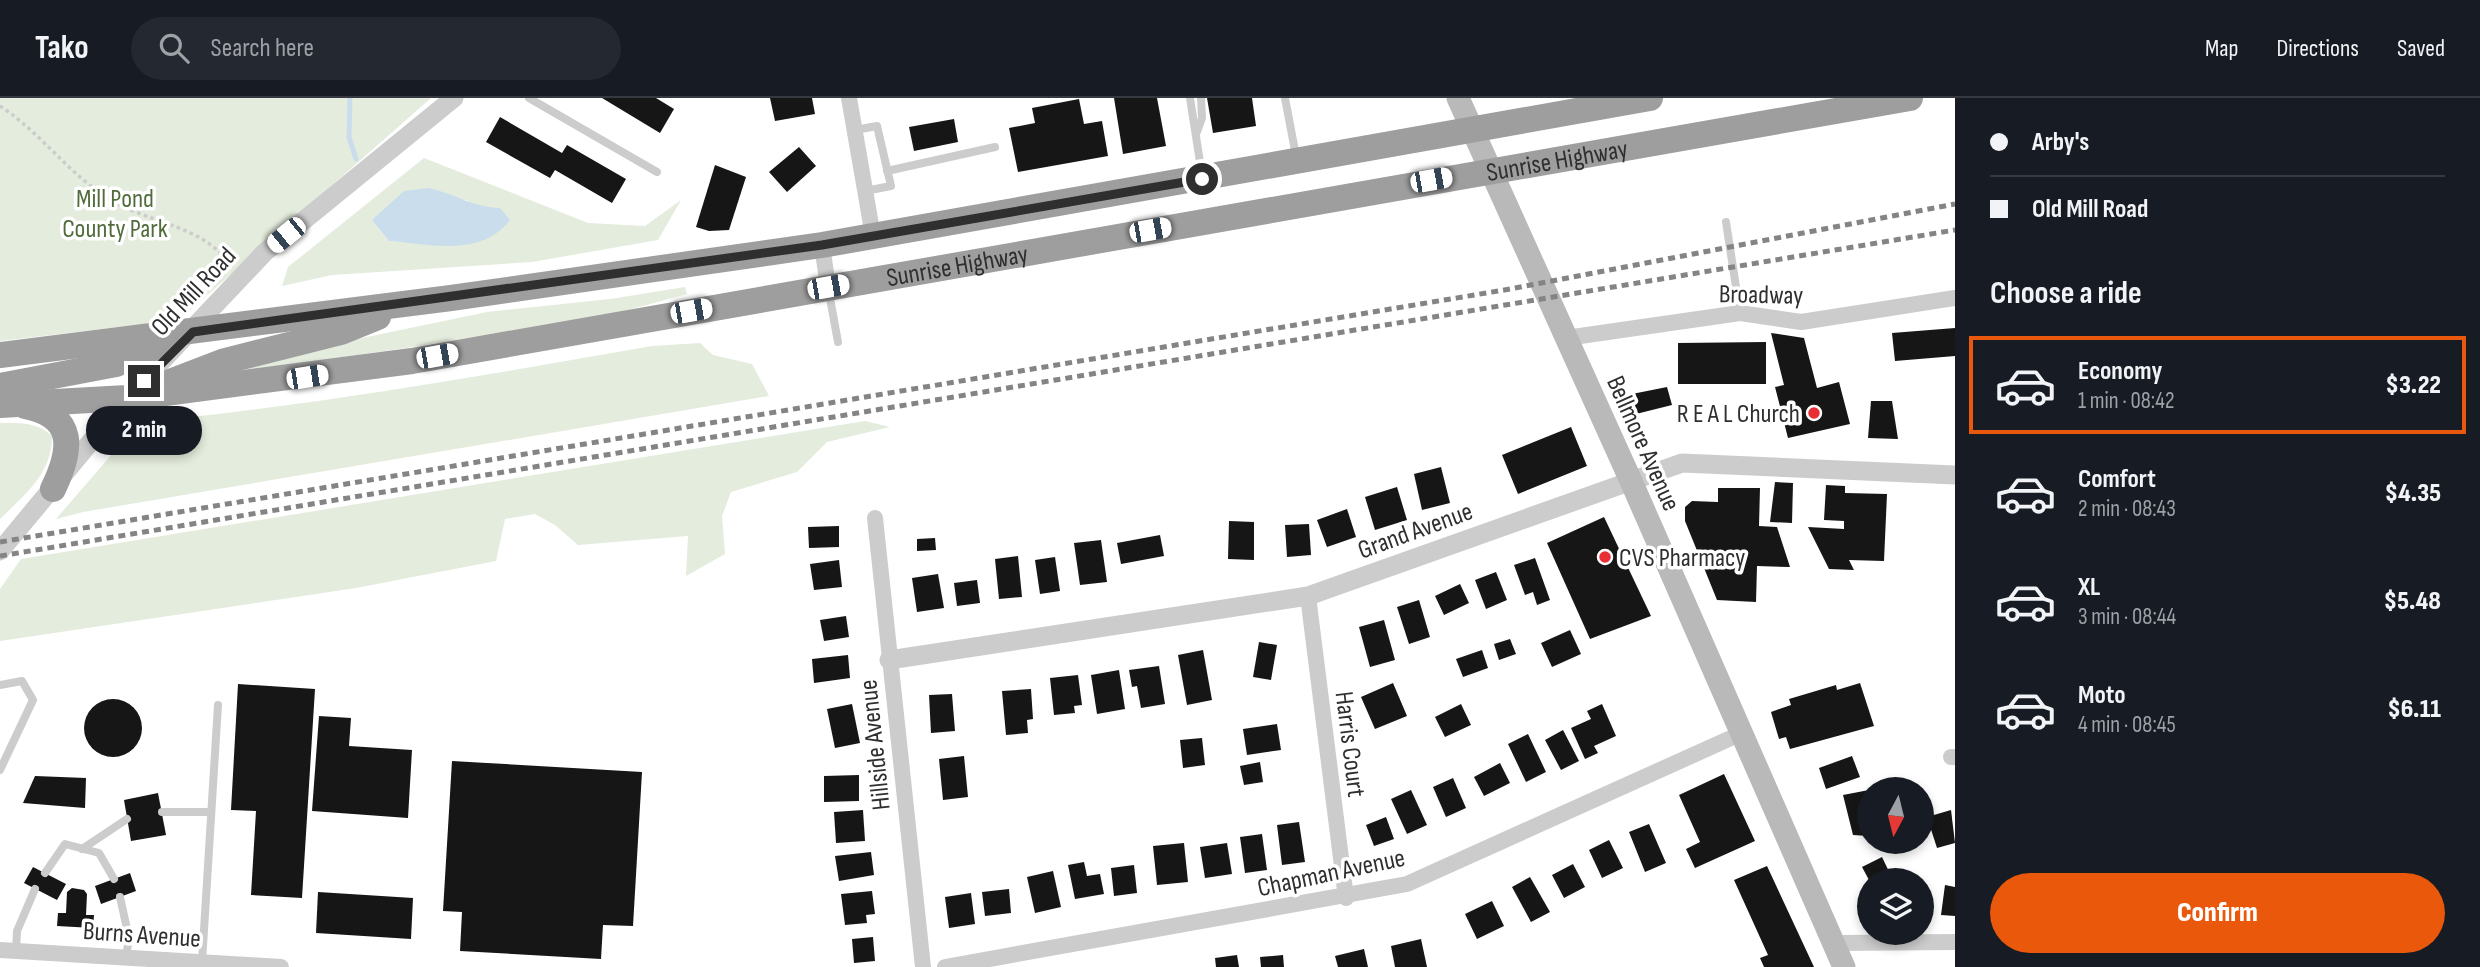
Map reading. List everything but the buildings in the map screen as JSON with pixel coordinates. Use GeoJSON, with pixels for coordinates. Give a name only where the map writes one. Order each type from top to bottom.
{"type":"FeatureCollection","features":[{"type":"Feature","properties":{"kind":"highway","name":"Sunrise Highway"},"geometry":{"type":"LineString","coordinates":[[0,355],[413,303],[822,245],[1472,132],[1650,98]]}},
{"type":"Feature","properties":{"kind":"highway","name":"Sunrise Highway"},"geometry":{"type":"LineString","coordinates":[[2,399],[127,398],[307,377],[412,361],[1910,98]]}},
{"type":"Feature","properties":{"kind":"highway"},"geometry":{"type":"LineString","coordinates":[[127,398],[225,361],[341,332],[413,303]]}},
{"type":"Feature","properties":{"kind":"highway"},"geometry":{"type":"LineString","coordinates":[[2,399],[116,364],[193,332]]}},
{"type":"Feature","properties":{"kind":"highway"},"geometry":{"type":"LineString","coordinates":[[2,399],[51,414],[64,429],[67,449],[53,489]]}},
{"type":"Feature","properties":{"kind":"main road","name":"Bellmore Avenue"},"geometry":{"type":"LineString","coordinates":[[1458,98],[1631,481],[1844,967]]}},
{"type":"Feature","properties":{"kind":"street","name":"Old Mill Road"},"geometry":{"type":"LineString","coordinates":[[0,551],[127,398],[193,332],[265,252],[454,98]]}},
{"type":"Feature","properties":{"kind":"street"},"geometry":{"type":"LineString","coordinates":[[849,98],[873,236]]}},
{"type":"Feature","properties":{"kind":"street"},"geometry":{"type":"LineString","coordinates":[[822,245],[828,287]]}},
{"type":"Feature","properties":{"kind":"street","name":"Broadway"},"geometry":{"type":"LineString","coordinates":[[1566,338],[1740,313],[1801,322],[1955,298]]}},
{"type":"Feature","properties":{"kind":"street","name":"Grand Avenue"},"geometry":{"type":"LineString","coordinates":[[889,660],[1308,596],[1682,463],[1955,475]]}},
{"type":"Feature","properties":{"kind":"street","name":"Hillside Avenue"},"geometry":{"type":"LineString","coordinates":[[875,518],[923,967]]}},
{"type":"Feature","properties":{"kind":"street","name":"Harris Court"},"geometry":{"type":"LineString","coordinates":[[1308,596],[1346,898]]}},
{"type":"Feature","properties":{"kind":"street","name":"Chapman Avenue"},"geometry":{"type":"LineString","coordinates":[[945,967],[1346,898],[1407,884],[1742,733]]}},
{"type":"Feature","properties":{"kind":"street"},"geometry":{"type":"LineString","coordinates":[[1835,943],[1955,943]]}},
{"type":"Feature","properties":{"kind":"street","name":"Burns Avenue"},"geometry":{"type":"LineString","coordinates":[[8,950],[281,967]]}},
{"type":"Feature","properties":{"kind":"lane"},"geometry":{"type":"LineString","coordinates":[[528,98],[657,172]]}},
{"type":"Feature","properties":{"kind":"lane"},"geometry":{"type":"LineString","coordinates":[[1190,98],[1202,179]]}},
{"type":"Feature","properties":{"kind":"lane"},"geometry":{"type":"LineString","coordinates":[[1195,136],[1202,118],[1201,98]]}},
{"type":"Feature","properties":{"kind":"lane"},"geometry":{"type":"LineString","coordinates":[[1279,98],[1286,103],[1297,162]]}},
{"type":"Feature","properties":{"kind":"lane"},"geometry":{"type":"LineString","coordinates":[[855,130],[877,127],[891,186],[865,191]]}},
{"type":"Feature","properties":{"kind":"lane"},"geometry":{"type":"LineString","coordinates":[[887,170],[995,147]]}},
{"type":"Feature","properties":{"kind":"lane"},"geometry":{"type":"LineString","coordinates":[[1726,222],[1740,313]]}},
{"type":"Feature","properties":{"kind":"lane"},"geometry":{"type":"LineString","coordinates":[[828,287],[838,342]]}},
{"type":"Feature","properties":{"kind":"lane"},"geometry":{"type":"LineString","coordinates":[[0,685],[22,681],[33,700],[0,770]]}},
{"type":"Feature","properties":{"kind":"lane"},"geometry":{"type":"LineString","coordinates":[[202,962],[218,705]]}},
{"type":"Feature","properties":{"kind":"lane"},"geometry":{"type":"LineString","coordinates":[[162,812],[211,812]]}},
{"type":"Feature","properties":{"kind":"lane"},"geometry":{"type":"LineString","coordinates":[[82,849],[127,819]]}},
{"type":"Feature","properties":{"kind":"lane"},"geometry":{"type":"LineString","coordinates":[[45,873],[65,844],[99,853],[114,879]]}},
{"type":"Feature","properties":{"kind":"lane"},"geometry":{"type":"LineString","coordinates":[[8,950],[35,889]]}},
{"type":"Feature","properties":{"kind":"lane"},"geometry":{"type":"LineString","coordinates":[[120,897],[129,938],[126,957]]}},
{"type":"Feature","properties":{"kind":"path"},"geometry":{"type":"LineString","coordinates":[[0,106],[41,138],[95,189],[117,204],[164,222],[222,252],[236,282]]}},
{"type":"Feature","properties":{"kind":"green space","name":"Mill Pond County Park"},"geometry":{"type":"Polygon","coordinates":[[[0,98],[431,98],[179,320],[0,341],[0,98]]]}},
{"type":"Feature","properties":{"kind":"green space"},"geometry":{"type":"Polygon","coordinates":[[[424,158],[588,223],[645,226],[681,200],[658,240],[532,262],[332,275],[282,286],[288,267],[424,158]],[[466,200],[396,201],[372,220],[389,241],[425,243],[500,208],[480,208],[466,200]]]}},
{"type":"Feature","properties":{"kind":"green space"},"geometry":{"type":"Polygon","coordinates":[[[685,287],[687,294],[617,313],[413,347],[239,372],[237,364],[487,312],[610,299],[685,287]]]}},
{"type":"Feature","properties":{"kind":"green space"},"geometry":{"type":"Polygon","coordinates":[[[700,343],[713,355],[752,364],[769,396],[83,512],[56,519],[144,417],[166,410],[172,419],[232,412],[413,387],[652,346],[700,343]]]}},
{"type":"Feature","properties":{"kind":"green space"},"geometry":{"type":"Polygon","coordinates":[[[865,421],[890,427],[827,442],[797,472],[731,492],[722,516],[725,554],[686,576],[688,536],[578,545],[555,525],[535,514],[505,519],[496,561],[356,588],[0,641],[0,589],[21,559],[865,421]]]}},
{"type":"Feature","properties":{"kind":"green space"},"geometry":{"type":"Polygon","coordinates":[[[0,423],[34,426],[52,436],[51,449],[42,472],[27,492],[0,519],[0,423]]]}},
{"type":"Feature","properties":{"kind":"water"},"geometry":{"type":"Polygon","coordinates":[[[428,188],[481,206],[500,208],[510,220],[485,240],[470,244],[438,246],[389,241],[372,220],[404,191],[428,188]]]}},
{"type":"Feature","properties":{"kind":"waterway"},"geometry":{"type":"LineString","coordinates":[[350,98],[349,137],[356,159]]}},
{"type":"Feature","properties":{"kind":"railway"},"geometry":{"type":"LineString","coordinates":[[0,542],[1510,289],[1955,204]]}},
{"type":"Feature","properties":{"kind":"railway"},"geometry":{"type":"LineString","coordinates":[[0,556],[1955,230]]}},
{"type":"Feature","properties":{"kind":"place","name":"R E A L Church"},"geometry":{"type":"Point","coordinates":[1814,413]}},
{"type":"Feature","properties":{"kind":"place","name":"CVS Pharmacy"},"geometry":{"type":"Point","coordinates":[1605,557]}},
{"type":"Feature","properties":{"kind":"route"},"geometry":{"type":"LineString","coordinates":[[144,381],[193,332],[822,245],[1202,179]]}}]}
